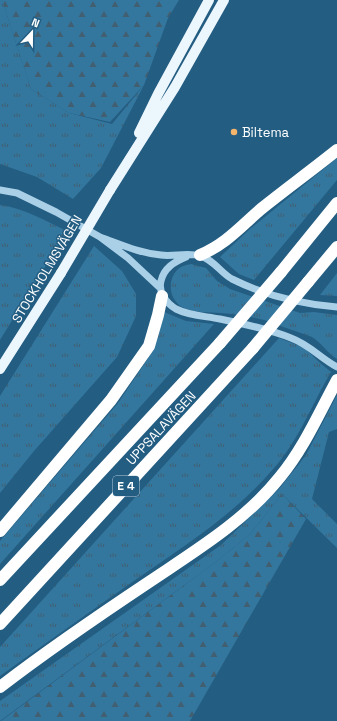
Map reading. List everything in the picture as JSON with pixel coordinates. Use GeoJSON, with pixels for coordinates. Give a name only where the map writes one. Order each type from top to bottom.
{"type":"FeatureCollection","features":[{"type":"Feature","properties":{"kind":"highway"},"geometry":{"type":"LineString","coordinates":[[194,255],[214,249],[231,237],[251,218],[337,150]]}},
{"type":"Feature","properties":{"kind":"highway","name":"UPPSALAVÄGEN"},"geometry":{"type":"LineString","coordinates":[[0,580],[220,342],[281,272],[337,203]]}},
{"type":"Feature","properties":{"kind":"highway","name":"UPPSALAVÄGEN"},"geometry":{"type":"LineString","coordinates":[[0,624],[253,348],[337,247]]}},
{"type":"Feature","properties":{"kind":"highway"},"geometry":{"type":"LineString","coordinates":[[0,531],[111,400],[145,352],[149,346],[158,315],[161,292]]}},
{"type":"Feature","properties":{"kind":"highway"},"geometry":{"type":"LineString","coordinates":[[0,687],[52,647],[188,556],[243,516],[280,477],[300,449],[337,380]]}},
{"type":"Feature","properties":{"kind":"main road","name":"STOCKHOLMSVÄGEN"},"geometry":{"type":"LineString","coordinates":[[112,185],[158,94],[209,0]]}},
{"type":"Feature","properties":{"kind":"main road","name":"STOCKHOLMSVÄGEN"},"geometry":{"type":"LineString","coordinates":[[0,369],[60,273],[112,185],[175,87],[224,0]]}},
{"type":"Feature","properties":{"kind":"street"},"geometry":{"type":"LineString","coordinates":[[0,190],[17,193],[56,212],[100,237],[128,258],[153,280],[174,308],[191,315],[254,326],[291,338],[309,346],[326,361],[337,367]]}},
{"type":"Feature","properties":{"kind":"street"},"geometry":{"type":"LineString","coordinates":[[100,237],[134,250],[162,256],[194,255],[207,259],[228,276],[243,284],[279,296],[316,305],[337,307]]}},
{"type":"Feature","properties":{"kind":"street"},"geometry":{"type":"LineString","coordinates":[[161,292],[162,276],[172,263],[194,255]]}},
{"type":"Feature","properties":{"kind":"green space"},"geometry":{"type":"Polygon","coordinates":[[[0,0],[2,0],[31,89],[69,113],[112,124],[144,85],[101,168],[73,199],[37,177],[0,164],[0,0]]]}},
{"type":"Feature","properties":{"kind":"green space"},"geometry":{"type":"Polygon","coordinates":[[[2,0],[179,0],[168,18],[144,85],[110,122],[69,113],[31,89],[2,0]]]}},
{"type":"Feature","properties":{"kind":"green space"},"geometry":{"type":"Polygon","coordinates":[[[337,158],[337,180],[254,280],[239,274],[220,257],[250,229],[337,158]]]}},
{"type":"Feature","properties":{"kind":"green space"},"geometry":{"type":"Polygon","coordinates":[[[0,205],[26,212],[67,231],[0,340],[0,205]]]}},
{"type":"Feature","properties":{"kind":"green space"},"geometry":{"type":"Polygon","coordinates":[[[94,246],[122,271],[136,294],[136,316],[117,357],[34,451],[0,493],[0,396],[94,246]]]}},
{"type":"Feature","properties":{"kind":"green space"},"geometry":{"type":"Polygon","coordinates":[[[191,264],[206,268],[217,281],[230,289],[300,313],[314,312],[337,315],[337,359],[312,337],[267,321],[251,317],[196,311],[182,307],[172,295],[172,279],[177,270],[191,264]]]}},
{"type":"Feature","properties":{"kind":"green space"},"geometry":{"type":"Polygon","coordinates":[[[337,273],[337,296],[320,295],[337,273]]]}},
{"type":"Feature","properties":{"kind":"green space"},"geometry":{"type":"Polygon","coordinates":[[[164,312],[186,321],[214,324],[0,564],[0,541],[118,403],[147,360],[157,339],[164,312]]]}},
{"type":"Feature","properties":{"kind":"green space"},"geometry":{"type":"Polygon","coordinates":[[[279,338],[305,348],[331,372],[291,446],[274,468],[243,500],[210,528],[0,676],[0,647],[279,338]]]}},
{"type":"Feature","properties":{"kind":"green space"},"geometry":{"type":"Polygon","coordinates":[[[337,395],[337,429],[329,432],[312,499],[337,524],[337,548],[282,494],[250,534],[217,561],[0,721],[0,701],[221,545],[279,489],[306,455],[337,395]]]}},
{"type":"Feature","properties":{"kind":"green space"},"geometry":{"type":"Polygon","coordinates":[[[282,494],[306,519],[190,721],[1,721],[217,561],[250,534],[282,494]]]}},
{"type":"Feature","properties":{"kind":"place","name":"Biltema"},"geometry":{"type":"Point","coordinates":[234,132]}}]}
